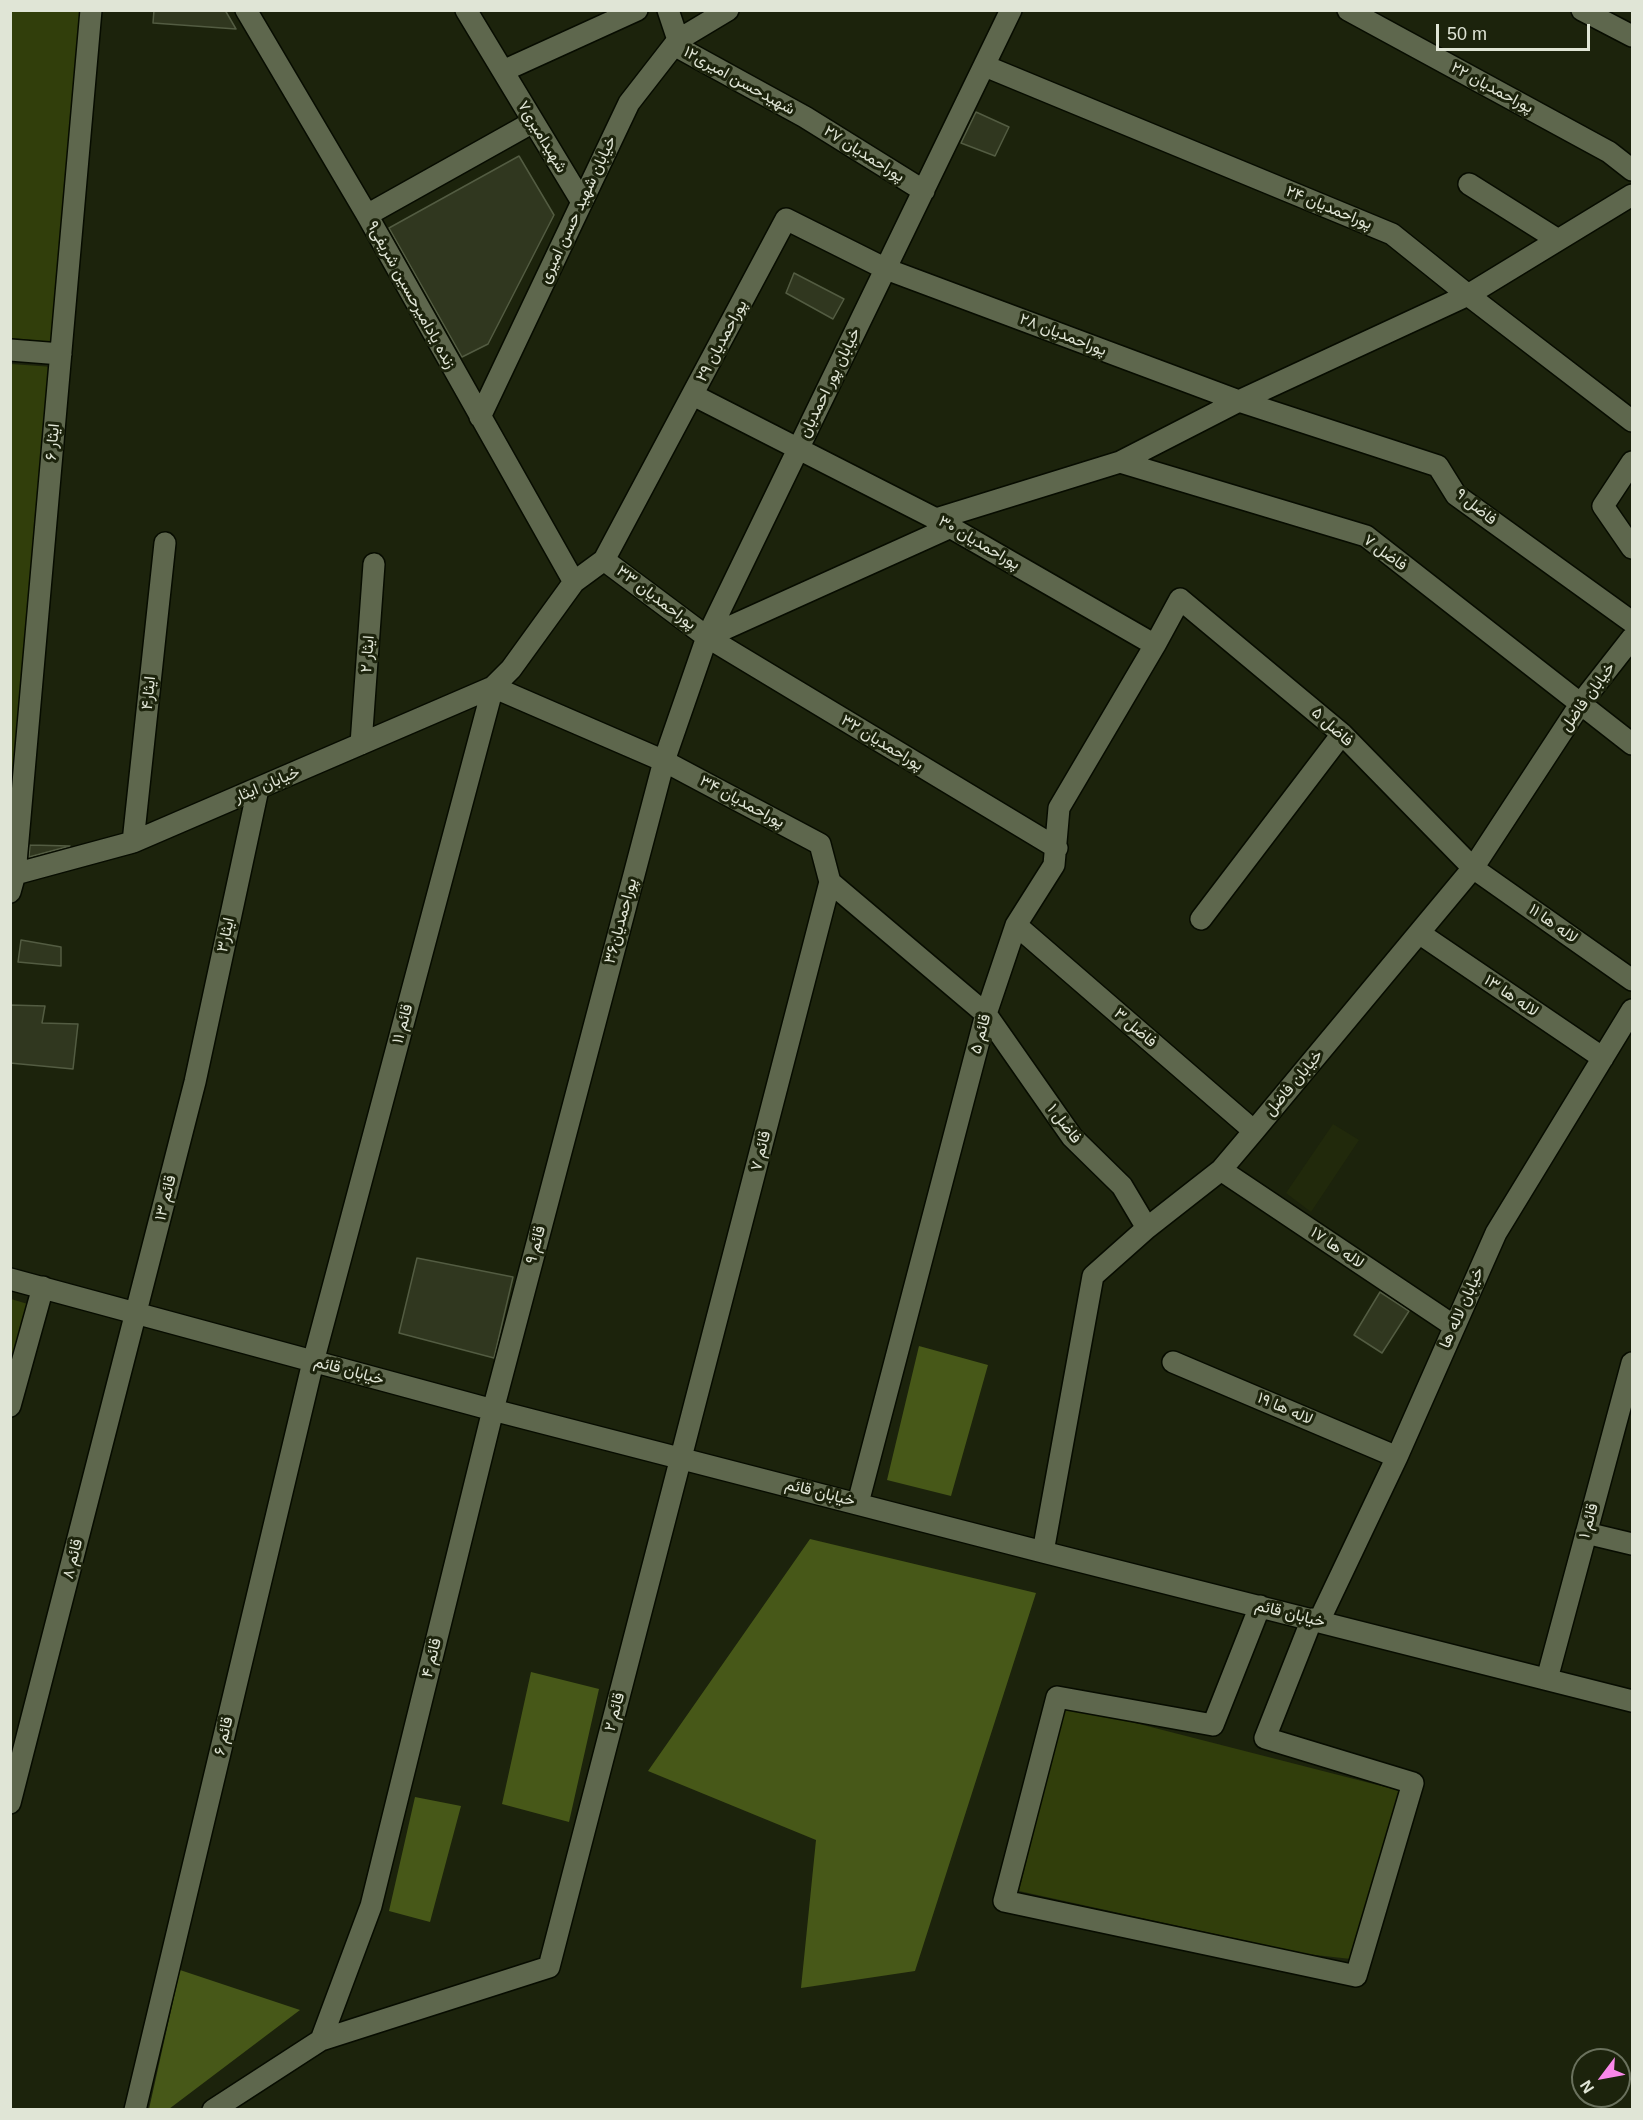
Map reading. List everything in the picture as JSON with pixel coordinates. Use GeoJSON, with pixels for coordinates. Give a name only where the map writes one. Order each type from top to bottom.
{"type":"FeatureCollection","features":[{"type":"Feature","properties":{"kind":"street","name":"ایثار ۶"},"geometry":{"type":"LineString","coordinates":[[12,880],[92,10]]}},
{"type":"Feature","properties":{"kind":"street","name":"زنده یادامیرحسین شریفی۹"},"geometry":{"type":"LineString","coordinates":[[246,10],[367,215],[574,582]]}},
{"type":"Feature","properties":{"kind":"street","name":"شهیدامیری۷"},"geometry":{"type":"LineString","coordinates":[[466,10],[582,202]]}},
{"type":"Feature","properties":{"kind":"street"},"geometry":{"type":"LineString","coordinates":[[503,71],[637,10]]}},
{"type":"Feature","properties":{"kind":"street"},"geometry":{"type":"LineString","coordinates":[[668,10],[676,43],[728,10]]}},
{"type":"Feature","properties":{"kind":"street","name":"خیابان پور احمدیان"},"geometry":{"type":"LineString","coordinates":[[664,761],[707,637],[1011,10]]}},
{"type":"Feature","properties":{"kind":"street","name":"پوراحمدیان ۲۲"},"geometry":{"type":"LineString","coordinates":[[1348,10],[1609,152],[1632,170]]}},
{"type":"Feature","properties":{"kind":"street"},"geometry":{"type":"LineString","coordinates":[[1582,10],[1632,36]]}},
{"type":"Feature","properties":{"kind":"street","name":"شهیدحسن امیری۱۲"},"geometry":{"type":"LineString","coordinates":[[676,43],[805,117]]}},
{"type":"Feature","properties":{"kind":"street","name":"خیابان شهید حسن امیری"},"geometry":{"type":"LineString","coordinates":[[480,417],[629,103],[676,43]]}},
{"type":"Feature","properties":{"kind":"street","name":"پوراحمدیان ۲۴"},"geometry":{"type":"LineString","coordinates":[[984,66],[1392,234],[1468,296],[1632,421]]}},
{"type":"Feature","properties":{"kind":"street","name":"پوراحمدیان ۲۷"},"geometry":{"type":"LineString","coordinates":[[805,117],[924,191]]}},
{"type":"Feature","properties":{"kind":"street"},"geometry":{"type":"LineString","coordinates":[[367,215],[533,122]]}},
{"type":"Feature","properties":{"kind":"street"},"geometry":{"type":"LineString","coordinates":[[1469,184],[1558,240]]}},
{"type":"Feature","properties":{"kind":"street"},"geometry":{"type":"LineString","coordinates":[[707,637],[943,523],[1120,462],[1239,401],[1468,296],[1632,195]]}},
{"type":"Feature","properties":{"kind":"street","name":"پوراحمدیان ۲۹"},"geometry":{"type":"LineString","coordinates":[[604,560],[786,219],[886,269]]}},
{"type":"Feature","properties":{"kind":"street","name":"پوراحمدیان ۲۸"},"geometry":{"type":"LineString","coordinates":[[886,269],[1239,401]]}},
{"type":"Feature","properties":{"kind":"street"},"geometry":{"type":"LineString","coordinates":[[10,350],[61,354]]}},
{"type":"Feature","properties":{"kind":"street","name":"پوراحمدیان ۳۰"},"geometry":{"type":"LineString","coordinates":[[693,395],[943,523],[1155,645]]}},
{"type":"Feature","properties":{"kind":"street","name":"فاضل ۹"},"geometry":{"type":"LineString","coordinates":[[1239,401],[1438,466],[1456,495],[1632,622]]}},
{"type":"Feature","properties":{"kind":"street","name":"فاضل ۷"},"geometry":{"type":"LineString","coordinates":[[1120,462],[1366,536],[1632,744]]}},
{"type":"Feature","properties":{"kind":"street"},"geometry":{"type":"LineString","coordinates":[[1632,462],[1603,506],[1632,548]]}},
{"type":"Feature","properties":{"kind":"street","name":"ایثار۴"},"geometry":{"type":"LineString","coordinates":[[133,842],[165,543]]}},
{"type":"Feature","properties":{"kind":"street","name":"خیابان ایثار"},"geometry":{"type":"LineString","coordinates":[[12,880],[133,842],[493,687],[511,669],[574,582],[604,560]]}},
{"type":"Feature","properties":{"kind":"street","name":"پوراحمدیان ۳۳"},"geometry":{"type":"LineString","coordinates":[[604,560],[707,637]]}},
{"type":"Feature","properties":{"kind":"street","name":"ایثار ۲"},"geometry":{"type":"LineString","coordinates":[[361,744],[374,564]]}},
{"type":"Feature","properties":{"kind":"street","name":"قائم ۵"},"geometry":{"type":"LineString","coordinates":[[858,1503],[986,1014],[1016,925],[1054,865],[1059,808],[1180,599]]}},
{"type":"Feature","properties":{"kind":"street","name":"فاضل ۵"},"geometry":{"type":"LineString","coordinates":[[1180,599],[1342,734],[1473,868]]}},
{"type":"Feature","properties":{"kind":"street","name":"پوراحمدیان ۳۲"},"geometry":{"type":"LineString","coordinates":[[707,637],[1057,848]]}},
{"type":"Feature","properties":{"kind":"street","name":"خیابان فاضل"},"geometry":{"type":"LineString","coordinates":[[1043,1552],[1093,1276],[1147,1228],[1221,1170],[1254,1131],[1473,868],[1581,703],[1632,638]]}},
{"type":"Feature","properties":{"kind":"street","name":"پوراحمدیان ۳۴"},"geometry":{"type":"LineString","coordinates":[[493,687],[664,761],[820,844]]}},
{"type":"Feature","properties":{"kind":"street","name":"قائم ۱۱"},"geometry":{"type":"LineString","coordinates":[[313,1362],[493,687]]}},
{"type":"Feature","properties":{"kind":"street"},"geometry":{"type":"LineString","coordinates":[[1201,919],[1342,734]]}},
{"type":"Feature","properties":{"kind":"street","name":"پوراحمدیان۳۶"},"geometry":{"type":"LineString","coordinates":[[579,1081],[664,761]]}},
{"type":"Feature","properties":{"kind":"street","name":"ایثار۳"},"geometry":{"type":"LineString","coordinates":[[195,1082],[258,789]]}},
{"type":"Feature","properties":{"kind":"street","name":"قائم ۷"},"geometry":{"type":"LineString","coordinates":[[682,1458],[830,882],[820,844]]}},
{"type":"Feature","properties":{"kind":"street","name":"لاله ها ۱۱"},"geometry":{"type":"LineString","coordinates":[[1473,868],[1632,980]]}},
{"type":"Feature","properties":{"kind":"street","name":"فاضل ۱"},"geometry":{"type":"LineString","coordinates":[[830,882],[986,1014],[1072,1137],[1122,1186],[1147,1228]]}},
{"type":"Feature","properties":{"kind":"street","name":"فاضل ۳"},"geometry":{"type":"LineString","coordinates":[[1016,925],[1254,1131]]}},
{"type":"Feature","properties":{"kind":"street","name":"لاله ها ۱۳"},"geometry":{"type":"LineString","coordinates":[[1419,933],[1603,1058]]}},
{"type":"Feature","properties":{"kind":"street","name":"خیابان لاله ها"},"geometry":{"type":"LineString","coordinates":[[1260,1606],[1214,1725],[1057,1697],[1004,1901],[1356,1976],[1413,1783],[1266,1738],[1315,1620],[1397,1457],[1496,1233],[1632,1010]]}},
{"type":"Feature","properties":{"kind":"street","name":"قائم ۹"},"geometry":{"type":"LineString","coordinates":[[493,1410],[579,1081]]}},
{"type":"Feature","properties":{"kind":"street","name":"قائم ۱۳"},"geometry":{"type":"LineString","coordinates":[[136,1315],[195,1082]]}},
{"type":"Feature","properties":{"kind":"street","name":"لاله ها ۱۷"},"geometry":{"type":"LineString","coordinates":[[1221,1170],[1454,1326]]}},
{"type":"Feature","properties":{"kind":"street","name":"خیابان قائم"},"geometry":{"type":"LineString","coordinates":[[10,1280],[43,1287],[136,1315],[493,1410],[1632,1701]]}},
{"type":"Feature","properties":{"kind":"street"},"geometry":{"type":"LineString","coordinates":[[10,1406],[43,1287]]}},
{"type":"Feature","properties":{"kind":"street","name":"قائم ۸"},"geometry":{"type":"LineString","coordinates":[[10,1803],[136,1315]]}},
{"type":"Feature","properties":{"kind":"street","name":"قائم ۶"},"geometry":{"type":"LineString","coordinates":[[135,2109],[313,1362]]}},
{"type":"Feature","properties":{"kind":"street","name":"لاله ها ۱۹"},"geometry":{"type":"LineString","coordinates":[[1173,1362],[1397,1457]]}},
{"type":"Feature","properties":{"kind":"street","name":"قائم ۱"},"geometry":{"type":"LineString","coordinates":[[1547,1679],[1632,1363]]}},
{"type":"Feature","properties":{"kind":"street","name":"قائم ۴"},"geometry":{"type":"LineString","coordinates":[[321,2040],[371,1906],[493,1410]]}},
{"type":"Feature","properties":{"kind":"street","name":"قائم ۲"},"geometry":{"type":"LineString","coordinates":[[321,2040],[549,1967],[682,1458]]}},
{"type":"Feature","properties":{"kind":"street"},"geometry":{"type":"LineString","coordinates":[[1586,1533],[1632,1544]]}},
{"type":"Feature","properties":{"kind":"street"},"geometry":{"type":"LineString","coordinates":[[213,2109],[321,2040]]}},
{"type":"Feature","properties":{"kind":"shaded area"},"geometry":{"type":"Polygon","coordinates":[[[10,11],[85,11],[53,342],[11,338],[10,11]]]}},
{"type":"Feature","properties":{"kind":"shaded area"},"geometry":{"type":"Polygon","coordinates":[[[11,364],[53,367],[11,817],[11,364]]]}},
{"type":"Feature","properties":{"kind":"shaded area"},"geometry":{"type":"Polygon","coordinates":[[[1333,1124],[1359,1140],[1311,1212],[1286,1193],[1333,1124]]]}},
{"type":"Feature","properties":{"kind":"shaded area"},"geometry":{"type":"Polygon","coordinates":[[[11,1299],[31,1305],[11,1380],[11,1299]]]}},
{"type":"Feature","properties":{"kind":"shaded area"},"geometry":{"type":"Polygon","coordinates":[[[1065,1705],[1401,1791],[1351,1959],[1306,1954],[1019,1891],[1065,1705]]]}},
{"type":"Feature","properties":{"kind":"green space"},"geometry":{"type":"Polygon","coordinates":[[[919,1346],[988,1365],[951,1496],[887,1480],[919,1346]]]}},
{"type":"Feature","properties":{"kind":"green space"},"geometry":{"type":"Polygon","coordinates":[[[810,1539],[1036,1593],[915,1971],[801,1988],[816,1840],[648,1771],[810,1539]]]}},
{"type":"Feature","properties":{"kind":"green space"},"geometry":{"type":"Polygon","coordinates":[[[531,1672],[599,1689],[569,1822],[502,1804],[531,1672]]]}},
{"type":"Feature","properties":{"kind":"green space"},"geometry":{"type":"Polygon","coordinates":[[[415,1797],[461,1806],[430,1922],[389,1911],[415,1797]]]}},
{"type":"Feature","properties":{"kind":"green space"},"geometry":{"type":"Polygon","coordinates":[[[180,1970],[300,2010],[169,2109],[149,2109],[180,1970]]]}},
{"type":"Feature","properties":{"kind":"building"},"geometry":{"type":"Polygon","coordinates":[[[154,10],[225,10],[236,29],[153,23],[154,10]]]}},
{"type":"Feature","properties":{"kind":"building"},"geometry":{"type":"Polygon","coordinates":[[[976,112],[1009,127],[995,156],[961,143],[976,112]]]}},
{"type":"Feature","properties":{"kind":"building"},"geometry":{"type":"Polygon","coordinates":[[[519,156],[554,215],[488,344],[462,357],[389,228],[519,156]]]}},
{"type":"Feature","properties":{"kind":"building"},"geometry":{"type":"Polygon","coordinates":[[[794,273],[844,299],[833,319],[786,293],[794,273]]]}},
{"type":"Feature","properties":{"kind":"building"},"geometry":{"type":"Polygon","coordinates":[[[30,845],[70,846],[29,857],[30,845]]]}},
{"type":"Feature","properties":{"kind":"building"},"geometry":{"type":"Polygon","coordinates":[[[21,940],[61,947],[61,966],[18,962],[21,940]]]}},
{"type":"Feature","properties":{"kind":"building"},"geometry":{"type":"Polygon","coordinates":[[[10,1005],[45,1006],[42,1023],[78,1024],[73,1069],[10,1063],[10,1005]]]}},
{"type":"Feature","properties":{"kind":"building"},"geometry":{"type":"Polygon","coordinates":[[[417,1258],[513,1277],[494,1358],[399,1333],[417,1258]]]}},
{"type":"Feature","properties":{"kind":"building"},"geometry":{"type":"Polygon","coordinates":[[[1380,1292],[1409,1311],[1382,1353],[1354,1335],[1380,1292]]]}}]}
